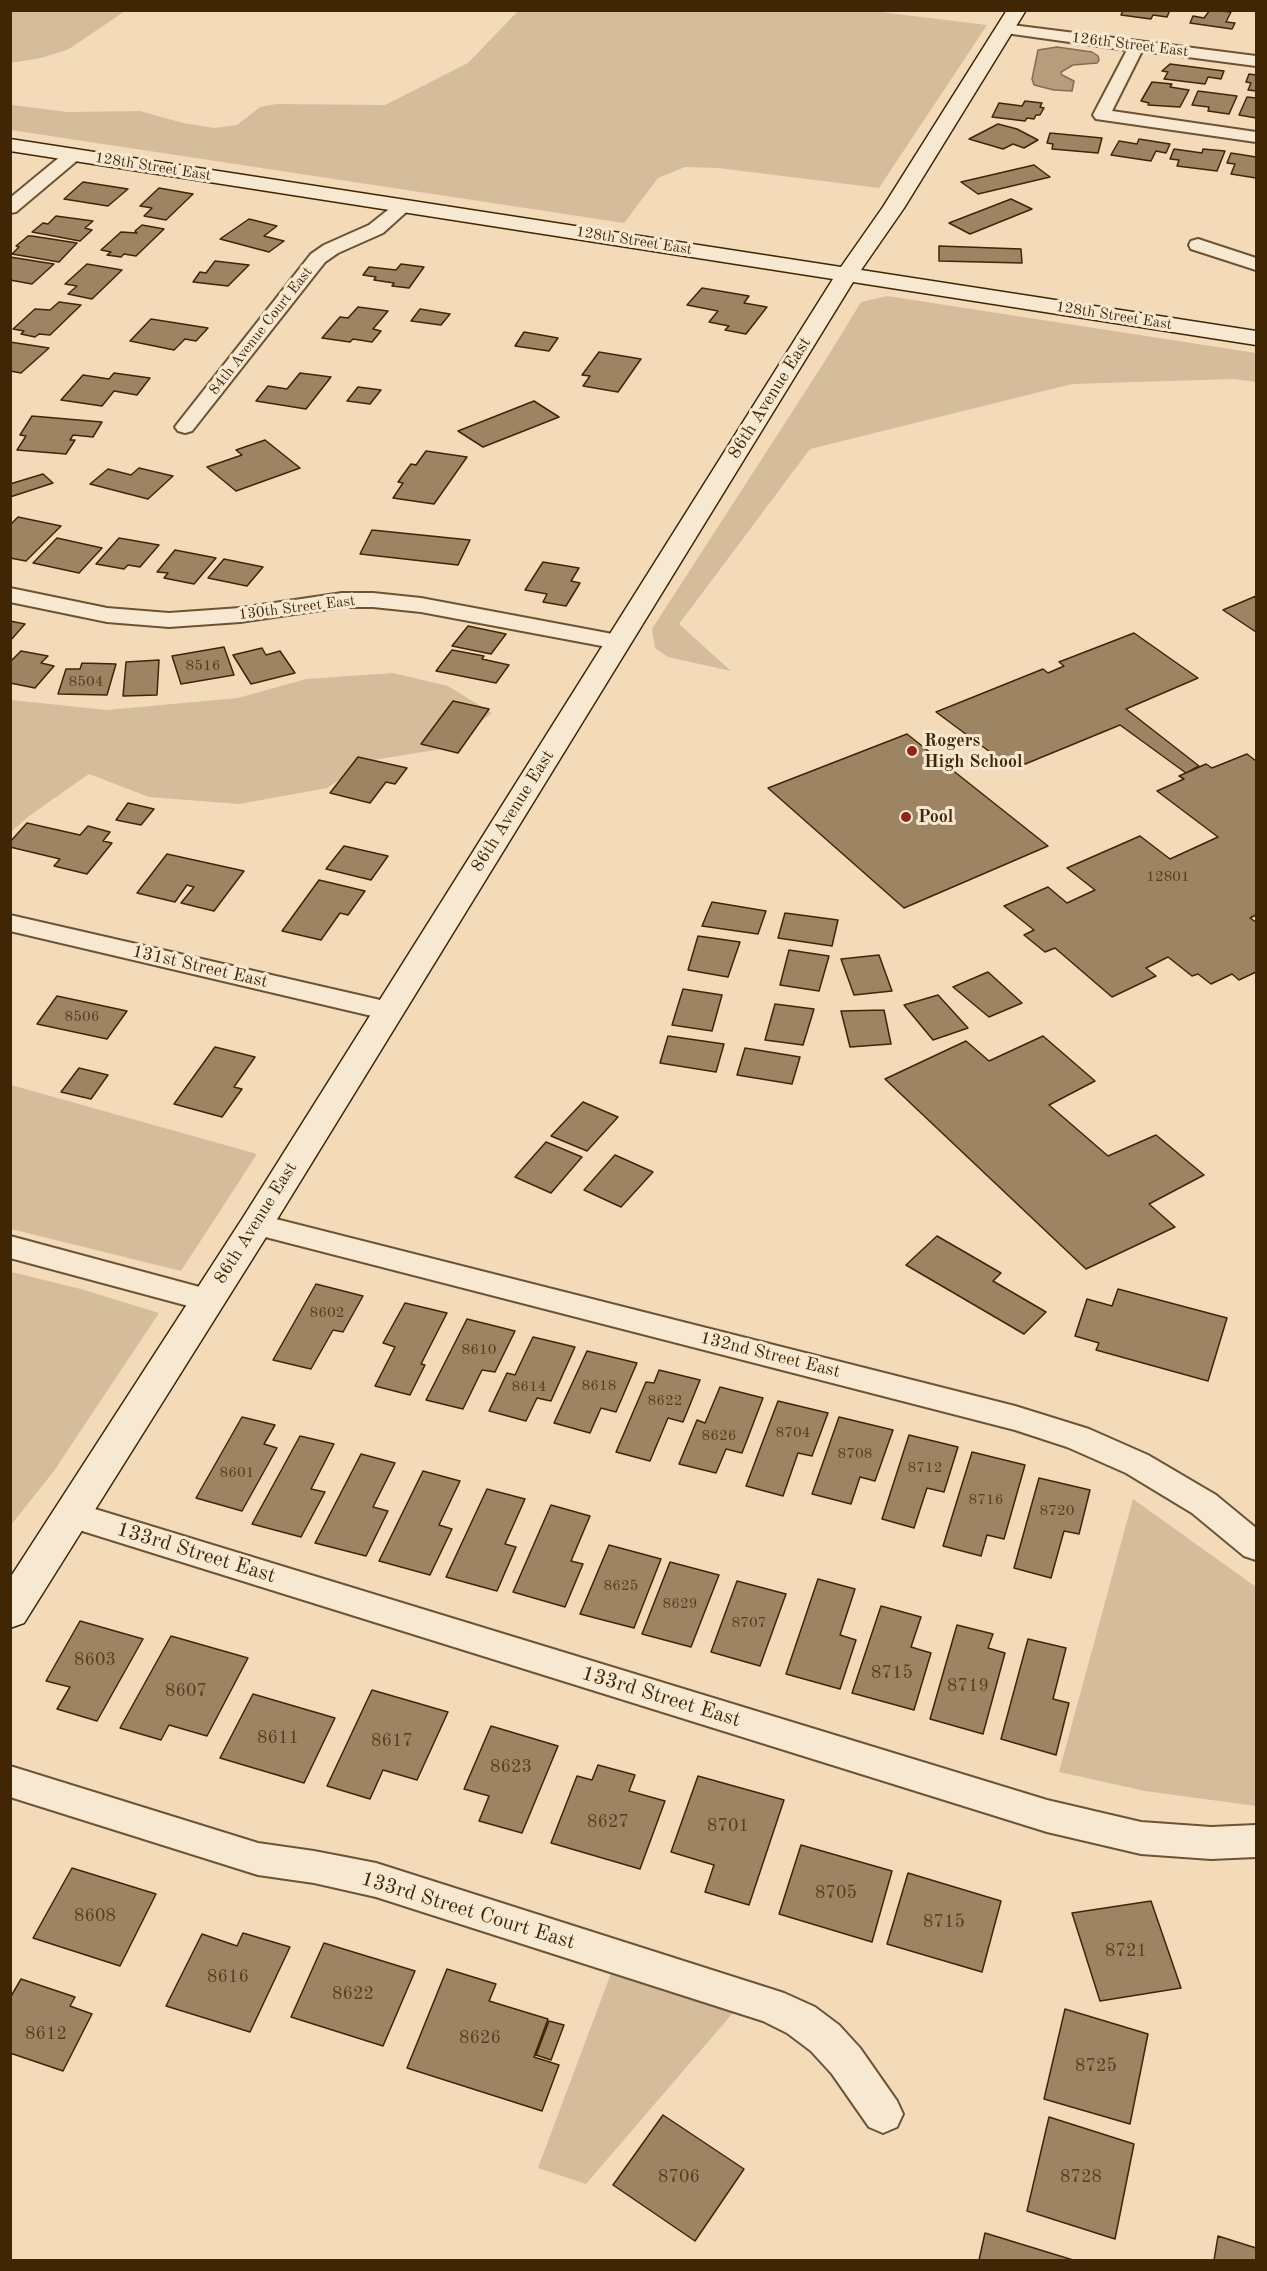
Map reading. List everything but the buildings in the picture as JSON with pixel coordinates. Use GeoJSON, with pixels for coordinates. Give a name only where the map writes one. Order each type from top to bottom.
{"type":"FeatureCollection","features":[{"type":"Feature","properties":{"kind":"street","name":"86th Avenue East"},"geometry":{"type":"LineString","coordinates":[[16,1593],[72,1515],[256,1225],[847,274],[893,208],[1017,10]]}},
{"type":"Feature","properties":{"kind":"street","name":"126th Street East"},"geometry":{"type":"LineString","coordinates":[[1004,29],[1257,61]]}},
{"type":"Feature","properties":{"kind":"street"},"geometry":{"type":"LineString","coordinates":[[1137,46],[1102,115],[1257,137]]}},
{"type":"Feature","properties":{"kind":"street","name":"128th Street East"},"geometry":{"type":"LineString","coordinates":[[10,145],[1257,338]]}},
{"type":"Feature","properties":{"kind":"street"},"geometry":{"type":"LineString","coordinates":[[10,208],[73,155]]}},
{"type":"Feature","properties":{"kind":"street","name":"84th Avenue Court East"},"geometry":{"type":"LineString","coordinates":[[185,427],[318,258],[331,249],[376,229],[404,206]]}},
{"type":"Feature","properties":{"kind":"street"},"geometry":{"type":"LineString","coordinates":[[1198,245],[1257,264]]}},
{"type":"Feature","properties":{"kind":"street","name":"130th Street East"},"geometry":{"type":"LineString","coordinates":[[10,595],[107,615],[169,620],[240,615],[342,600],[373,600],[421,605],[618,642]]}},
{"type":"Feature","properties":{"kind":"street","name":"131st Street East"},"geometry":{"type":"LineString","coordinates":[[10,923],[389,1011]]}},
{"type":"Feature","properties":{"kind":"street","name":"132nd Street East"},"geometry":{"type":"LineString","coordinates":[[256,1225],[1003,1415],[1078,1438],[1137,1464],[1204,1504],[1257,1548]]}},
{"type":"Feature","properties":{"kind":"street"},"geometry":{"type":"LineString","coordinates":[[10,1246],[207,1300]]}},
{"type":"Feature","properties":{"kind":"street","name":"133rd Street East"},"geometry":{"type":"LineString","coordinates":[[72,1515],[1047,1816],[1141,1838],[1211,1843],[1257,1841]]}},
{"type":"Feature","properties":{"kind":"street","name":"133rd Street Court East"},"geometry":{"type":"LineString","coordinates":[[10,1781],[258,1859],[314,1866],[376,1881],[770,2006],[801,2019],[825,2038],[846,2061],[883,2114]]}},
{"type":"Feature","properties":{"kind":"shaded area"},"geometry":{"type":"Polygon","coordinates":[[[11,10],[125,11],[69,49],[41,58],[11,63],[11,10]]]}},
{"type":"Feature","properties":{"kind":"shaded area"},"geometry":{"type":"Polygon","coordinates":[[[518,11],[873,11],[987,25],[879,188],[718,168],[685,167],[658,178],[624,223],[11,130],[11,105],[67,112],[140,111],[183,123],[214,128],[237,125],[260,107],[276,104],[385,105],[468,63],[518,11]]]}},
{"type":"Feature","properties":{"kind":"shaded area"},"geometry":{"type":"Polygon","coordinates":[[[1057,47],[1092,52],[1098,56],[1097,63],[1073,65],[1061,72],[1062,75],[1074,81],[1072,91],[1054,90],[1034,85],[1032,79],[1038,50],[1057,47]]]}},
{"type":"Feature","properties":{"kind":"shaded area"},"geometry":{"type":"Polygon","coordinates":[[[887,296],[1256,353],[1256,382],[1234,379],[1072,384],[810,449],[679,624],[731,671],[668,657],[655,648],[652,629],[861,302],[887,296]]]}},
{"type":"Feature","properties":{"kind":"shaded area"},"geometry":{"type":"Polygon","coordinates":[[[393,673],[448,686],[492,713],[447,748],[368,761],[327,788],[239,804],[149,797],[89,774],[29,816],[11,832],[11,700],[107,710],[238,698],[306,679],[393,673]]]}},
{"type":"Feature","properties":{"kind":"shaded area"},"geometry":{"type":"Polygon","coordinates":[[[11,1085],[257,1154],[181,1271],[11,1229],[11,1085]]]}},
{"type":"Feature","properties":{"kind":"shaded area"},"geometry":{"type":"Polygon","coordinates":[[[11,1272],[81,1289],[159,1313],[54,1471],[11,1525],[11,1272]]]}},
{"type":"Feature","properties":{"kind":"shaded area"},"geometry":{"type":"Polygon","coordinates":[[[1133,1499],[1256,1587],[1256,1806],[1145,1791],[1059,1772],[1133,1499]]]}},
{"type":"Feature","properties":{"kind":"shaded area"},"geometry":{"type":"Polygon","coordinates":[[[613,1968],[738,2007],[586,2184],[538,2168],[613,1968]]]}},
{"type":"Feature","properties":{"kind":"place","name":"Rogers High School"},"geometry":{"type":"Point","coordinates":[912,751]}},
{"type":"Feature","properties":{"kind":"place","name":"Pool"},"geometry":{"type":"Point","coordinates":[906,817]}}]}
